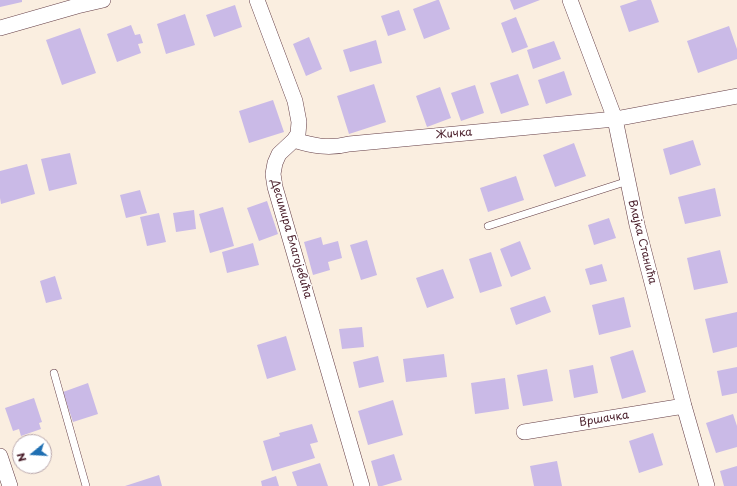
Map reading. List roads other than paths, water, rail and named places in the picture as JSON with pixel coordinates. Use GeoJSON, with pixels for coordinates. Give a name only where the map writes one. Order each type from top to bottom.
{"type":"FeatureCollection","features":[{"type":"Feature","properties":{"kind":"street"},"geometry":{"type":"LineString","coordinates":[[0,28],[103,0]]}},
{"type":"Feature","properties":{"kind":"street"},"geometry":{"type":"LineString","coordinates":[[256,0],[295,101],[299,122],[298,134],[294,140]]}},
{"type":"Feature","properties":{"kind":"street","name":"Влајка Станића"},"geometry":{"type":"LineString","coordinates":[[570,0],[615,119],[637,225],[684,406],[707,486]]}},
{"type":"Feature","properties":{"kind":"street","name":"Жичка"},"geometry":{"type":"LineString","coordinates":[[294,140],[309,145],[329,147],[615,119],[737,96]]}},
{"type":"Feature","properties":{"kind":"street","name":"Десимира Благојевића"},"geometry":{"type":"LineString","coordinates":[[294,140],[279,154],[275,163],[273,174],[275,187],[362,486]]}},
{"type":"Feature","properties":{"kind":"street","name":"Вршачка"},"geometry":{"type":"LineString","coordinates":[[524,432],[684,406]]}},
{"type":"Feature","properties":{"kind":"street"},"geometry":{"type":"LineString","coordinates":[[0,456],[10,486]]}},
{"type":"Feature","properties":{"kind":"lane"},"geometry":{"type":"LineString","coordinates":[[488,226],[628,181]]}},
{"type":"Feature","properties":{"kind":"lane"},"geometry":{"type":"LineString","coordinates":[[54,373],[86,486]]}}]}
